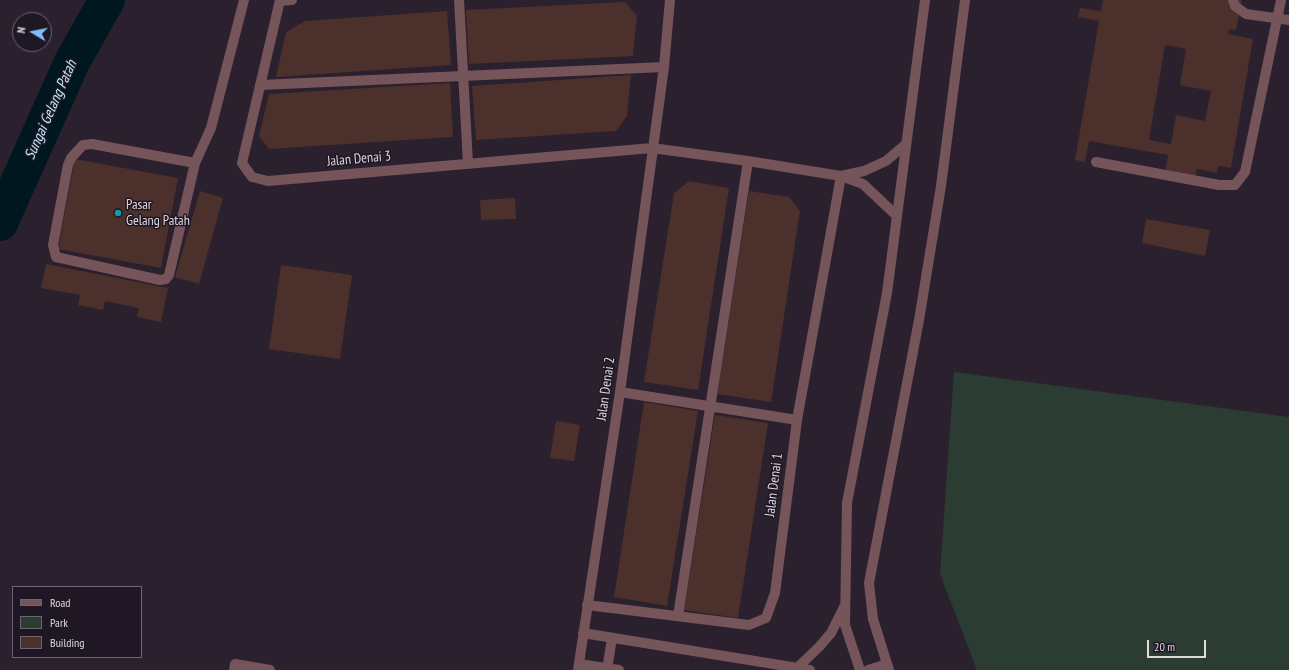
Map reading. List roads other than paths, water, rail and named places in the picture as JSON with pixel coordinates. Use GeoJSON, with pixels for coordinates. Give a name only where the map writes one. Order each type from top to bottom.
{"type":"FeatureCollection","features":[{"type":"Feature","properties":{"kind":"street"},"geometry":{"type":"LineString","coordinates":[[196,163],[92,144],[83,145],[71,158],[68,165],[53,245],[56,257],[160,280],[166,279],[169,275],[196,163],[211,128],[244,0]]}},
{"type":"Feature","properties":{"kind":"street"},"geometry":{"type":"LineString","coordinates":[[280,0],[292,0]]}},
{"type":"Feature","properties":{"kind":"street","name":"Jalan Denai 3"},"geometry":{"type":"LineString","coordinates":[[280,0],[242,163],[252,177],[268,181],[652,148],[748,160],[841,176]]}},
{"type":"Feature","properties":{"kind":"street"},"geometry":{"type":"LineString","coordinates":[[459,0],[468,163]]}},
{"type":"Feature","properties":{"kind":"street","name":"Jalan Denai 2"},"geometry":{"type":"LineString","coordinates":[[578,667],[620,392],[664,67],[670,0]]}},
{"type":"Feature","properties":{"kind":"street"},"geometry":{"type":"LineString","coordinates":[[860,670],[845,625],[847,503],[887,293],[925,0]]}},
{"type":"Feature","properties":{"kind":"street"},"geometry":{"type":"LineString","coordinates":[[868,670],[888,667],[873,619],[869,582],[919,320],[941,186],[965,0]]}},
{"type":"Feature","properties":{"kind":"street"},"geometry":{"type":"LineString","coordinates":[[1233,0],[1235,6],[1246,14],[1289,20]]}},
{"type":"Feature","properties":{"kind":"street"},"geometry":{"type":"LineString","coordinates":[[1096,162],[1219,185],[1235,185],[1245,172],[1279,18],[1281,0]]}},
{"type":"Feature","properties":{"kind":"street"},"geometry":{"type":"LineString","coordinates":[[260,85],[664,67]]}},
{"type":"Feature","properties":{"kind":"street"},"geometry":{"type":"LineString","coordinates":[[841,176],[864,171],[886,161],[906,144]]}},
{"type":"Feature","properties":{"kind":"street"},"geometry":{"type":"LineString","coordinates":[[678,616],[748,160]]}},
{"type":"Feature","properties":{"kind":"street"},"geometry":{"type":"LineString","coordinates":[[841,176],[863,184],[897,216]]}},
{"type":"Feature","properties":{"kind":"street","name":"Jalan Denai 1"},"geometry":{"type":"LineString","coordinates":[[587,605],[749,626],[766,618],[775,593],[797,420],[841,176]]}},
{"type":"Feature","properties":{"kind":"street"},"geometry":{"type":"LineString","coordinates":[[620,392],[797,420]]}},
{"type":"Feature","properties":{"kind":"street"},"geometry":{"type":"LineString","coordinates":[[797,668],[831,633],[846,604]]}},
{"type":"Feature","properties":{"kind":"street"},"geometry":{"type":"LineString","coordinates":[[583,634],[810,670]]}},
{"type":"Feature","properties":{"kind":"street"},"geometry":{"type":"LineString","coordinates":[[608,669],[612,638]]}},
{"type":"Feature","properties":{"kind":"street"},"geometry":{"type":"LineString","coordinates":[[234,670],[235,664],[270,670]]}},
{"type":"Feature","properties":{"kind":"street"},"geometry":{"type":"LineString","coordinates":[[578,667],[618,670]]}},
{"type":"Feature","properties":{"kind":"waterway","name":"Sungai Gelang Patah"},"geometry":{"type":"LineString","coordinates":[[0,223],[72,62],[107,0]]}},
{"type":"Feature","properties":{"kind":"place","name":"Pasar Gelang Patah"},"geometry":{"type":"Point","coordinates":[118,213]}}]}
